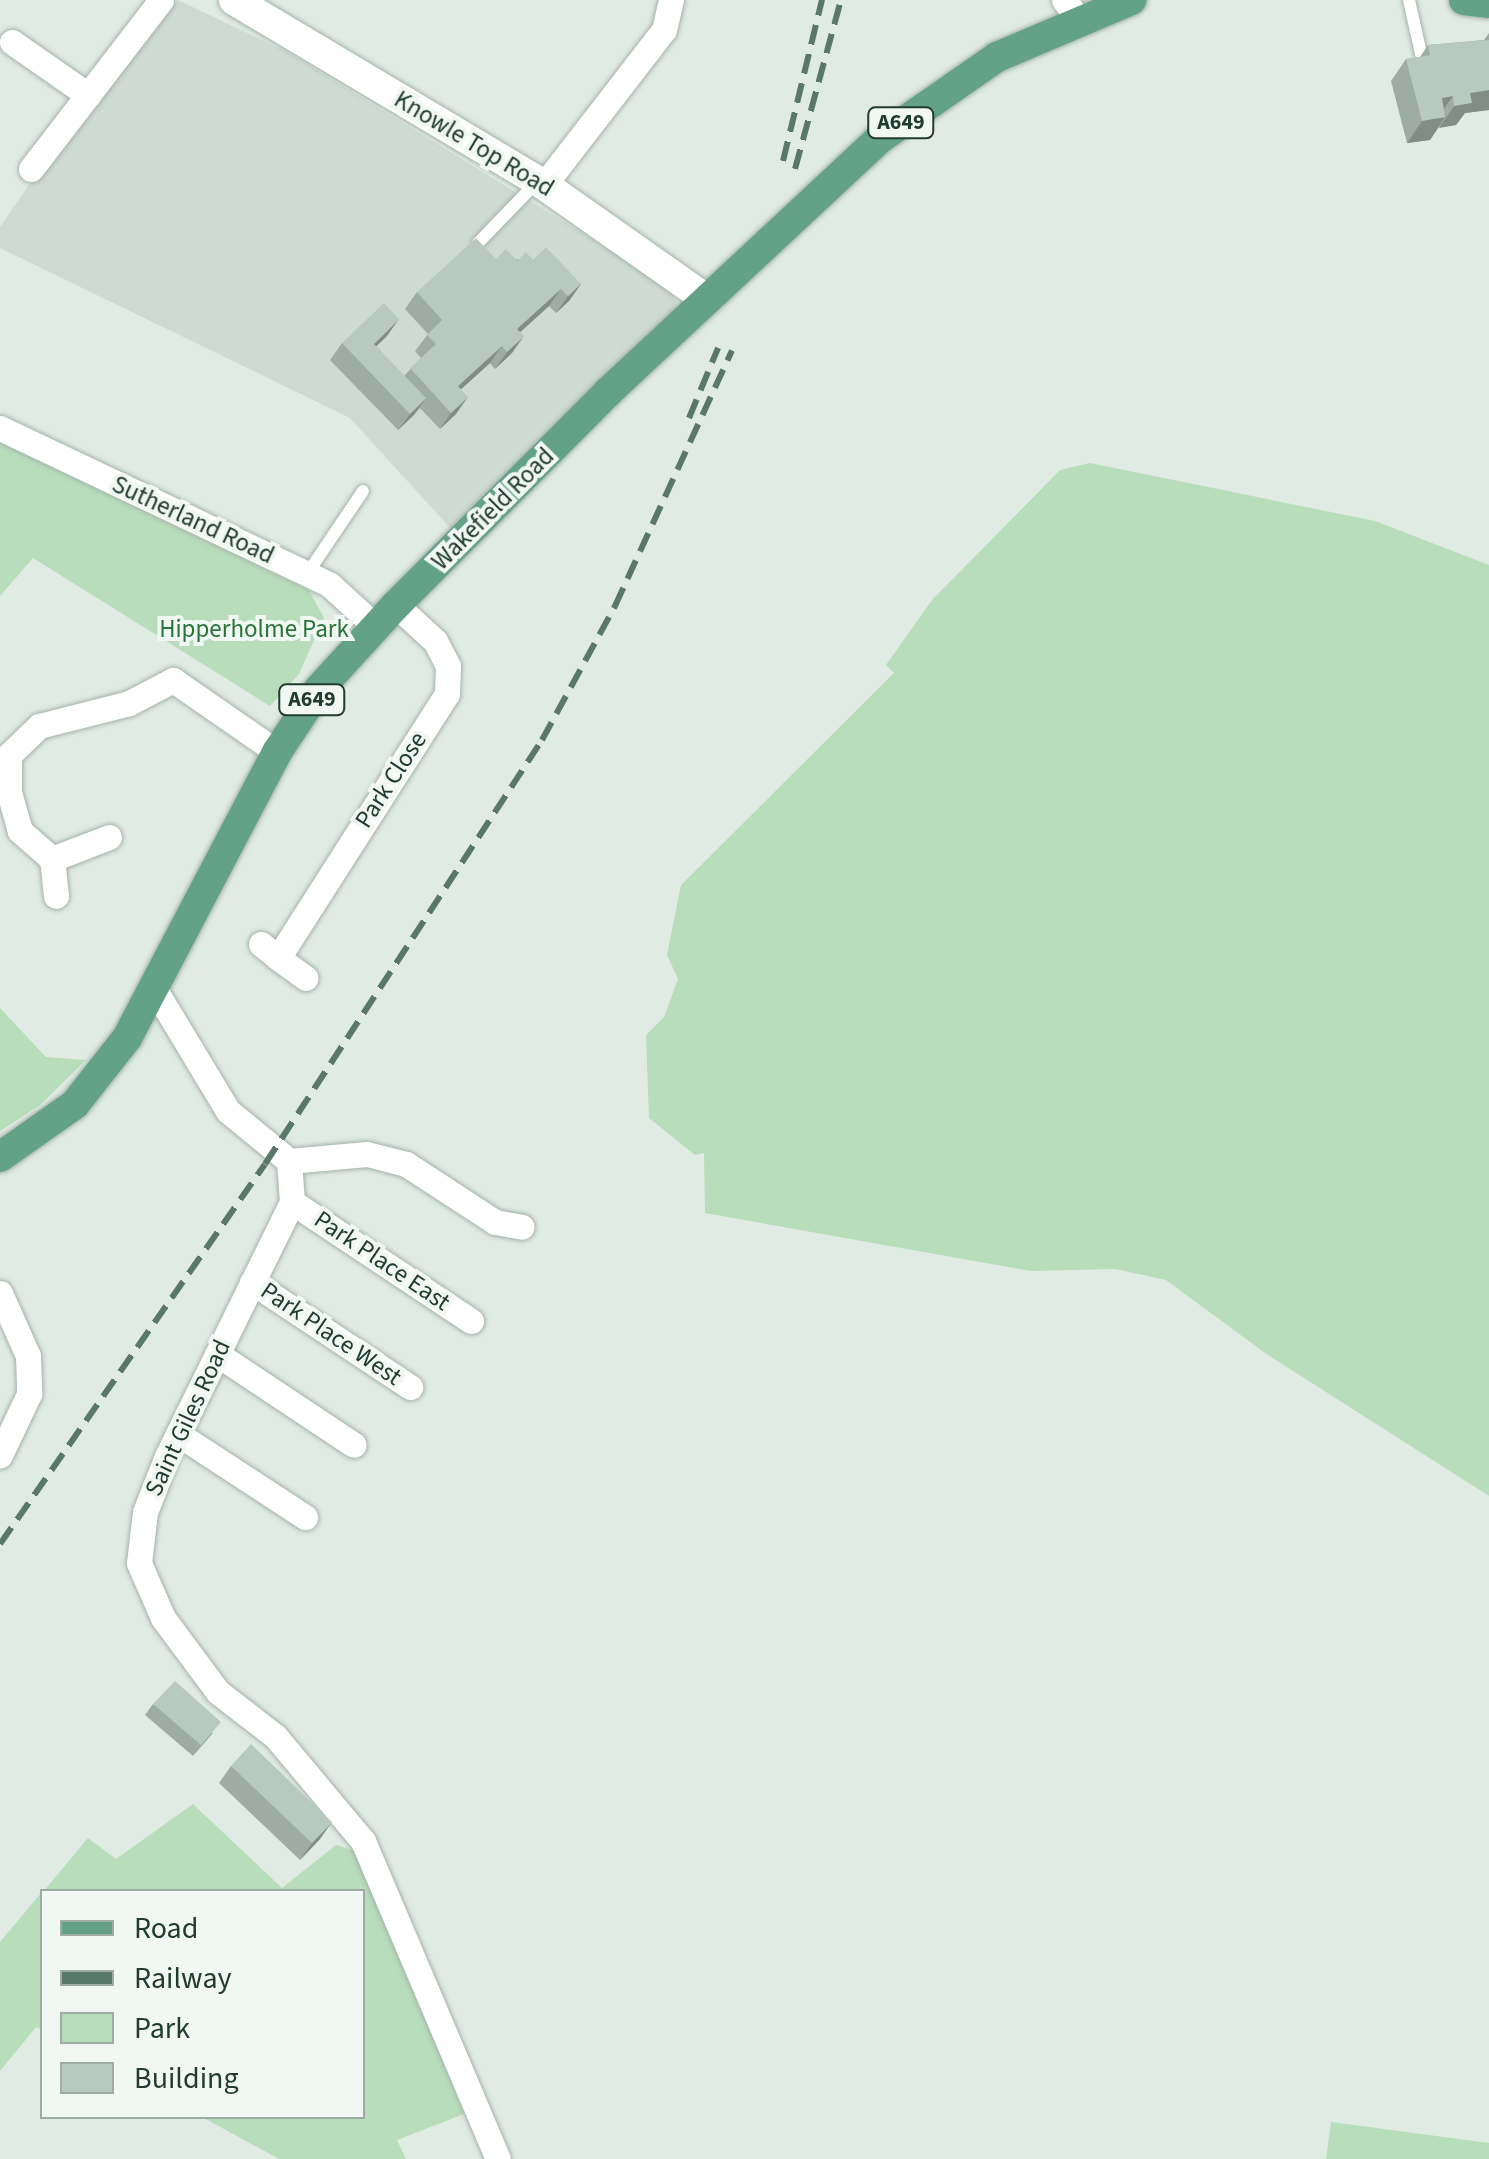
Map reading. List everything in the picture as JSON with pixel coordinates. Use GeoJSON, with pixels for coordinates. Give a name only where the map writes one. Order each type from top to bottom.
{"type":"FeatureCollection","features":[{"type":"Feature","properties":{"kind":"main road","name":"Wakefield Road"},"geometry":{"type":"LineString","coordinates":[[0,1157],[74,1104],[155,990],[277,752],[319,689],[386,616],[706,300],[879,139],[1071,9],[1132,0]]}},
{"type":"Feature","properties":{"kind":"main road"},"geometry":{"type":"LineString","coordinates":[[1464,0],[1489,3]]}},
{"type":"Feature","properties":{"kind":"street"},"geometry":{"type":"LineString","coordinates":[[30,169],[161,0]]}},
{"type":"Feature","properties":{"kind":"street","name":"Knowle Top Road"},"geometry":{"type":"LineString","coordinates":[[234,0],[540,183],[706,300]]}},
{"type":"Feature","properties":{"kind":"street"},"geometry":{"type":"LineString","coordinates":[[540,183],[664,30],[671,0]]}},
{"type":"Feature","properties":{"kind":"street"},"geometry":{"type":"LineString","coordinates":[[12,42],[88,95]]}},
{"type":"Feature","properties":{"kind":"street","name":"Sutherland Road"},"geometry":{"type":"LineString","coordinates":[[0,428],[330,585],[386,616]]}},
{"type":"Feature","properties":{"kind":"street","name":"Park Close"},"geometry":{"type":"LineString","coordinates":[[306,978],[270,951],[446,694],[448,666],[436,641],[386,616]]}},
{"type":"Feature","properties":{"kind":"street"},"geometry":{"type":"LineString","coordinates":[[56,896],[52,859],[20,831],[9,792],[9,755],[40,726],[129,703],[173,680],[277,752]]}},
{"type":"Feature","properties":{"kind":"street"},"geometry":{"type":"LineString","coordinates":[[52,859],[109,837]]}},
{"type":"Feature","properties":{"kind":"street"},"geometry":{"type":"LineString","coordinates":[[155,990],[228,1110],[289,1161],[367,1154],[406,1164],[495,1222],[522,1227]]}},
{"type":"Feature","properties":{"kind":"street"},"geometry":{"type":"LineString","coordinates":[[289,1161],[292,1202]]}},
{"type":"Feature","properties":{"kind":"street","name":"Saint Giles Road"},"geometry":{"type":"LineString","coordinates":[[292,1202],[178,1434],[145,1512],[139,1564],[163,1618],[218,1692],[276,1737],[363,1842],[498,2159]]}},
{"type":"Feature","properties":{"kind":"street","name":"Park Place East"},"geometry":{"type":"LineString","coordinates":[[292,1202],[472,1321]]}},
{"type":"Feature","properties":{"kind":"street","name":"Park Place West"},"geometry":{"type":"LineString","coordinates":[[252,1282],[410,1387]]}},
{"type":"Feature","properties":{"kind":"street"},"geometry":{"type":"LineString","coordinates":[[0,1293],[28,1356],[29,1394],[0,1455]]}},
{"type":"Feature","properties":{"kind":"street"},"geometry":{"type":"LineString","coordinates":[[217,1354],[354,1445]]}},
{"type":"Feature","properties":{"kind":"street"},"geometry":{"type":"LineString","coordinates":[[178,1434],[305,1517]]}},
{"type":"Feature","properties":{"kind":"lane"},"geometry":{"type":"LineString","coordinates":[[1409,0],[1422,58]]}},
{"type":"Feature","properties":{"kind":"lane"},"geometry":{"type":"LineString","coordinates":[[478,243],[540,183]]}},
{"type":"Feature","properties":{"kind":"lane"},"geometry":{"type":"LineString","coordinates":[[307,574],[363,492]]}},
{"type":"Feature","properties":{"kind":"shaded area"},"geometry":{"type":"Polygon","coordinates":[[[178,0],[289,53],[670,287],[678,308],[452,530],[350,418],[0,248],[0,227],[54,148],[178,0]]]}},
{"type":"Feature","properties":{"kind":"green space","name":"Hipperholme Park"},"geometry":{"type":"Polygon","coordinates":[[[0,442],[309,590],[324,618],[299,674],[270,706],[33,558],[0,596],[0,442]]]}},
{"type":"Feature","properties":{"kind":"green space"},"geometry":{"type":"Polygon","coordinates":[[[1090,463],[1375,521],[1489,565],[1489,1496],[1265,1353],[1166,1280],[1115,1269],[1031,1271],[705,1213],[704,1153],[695,1155],[649,1118],[646,1035],[664,1017],[678,979],[667,955],[681,885],[894,673],[886,665],[932,600],[1060,470],[1090,463]]]}},
{"type":"Feature","properties":{"kind":"green space"},"geometry":{"type":"Polygon","coordinates":[[[0,1008],[46,1057],[86,1060],[40,1105],[0,1131],[0,1008]]]}},
{"type":"Feature","properties":{"kind":"green space"},"geometry":{"type":"Polygon","coordinates":[[[193,1804],[282,1888],[336,1845],[359,1852],[464,2114],[397,2140],[406,2159],[279,2159],[206,2119],[365,2119],[365,1889],[46,1889],[88,1838],[116,1859],[193,1804]]]}},
{"type":"Feature","properties":{"kind":"green space"},"geometry":{"type":"Polygon","coordinates":[[[40,1894],[40,2029],[36,2027],[0,2071],[0,1942],[40,1894]]]}},
{"type":"Feature","properties":{"kind":"green space"},"geometry":{"type":"Polygon","coordinates":[[[1331,2122],[1489,2143],[1489,2159],[1326,2159],[1331,2122]]]}},
{"type":"Feature","properties":{"kind":"building"},"geometry":{"type":"Polygon","coordinates":[[[1489,40],[1489,90],[1470,93],[1472,103],[1454,106],[1453,96],[1442,98],[1445,117],[1422,121],[1406,59],[1430,55],[1428,45],[1489,40]]]}},
{"type":"Feature","properties":{"kind":"building"},"geometry":{"type":"Polygon","coordinates":[[[476,238],[496,259],[506,249],[517,261],[526,252],[533,260],[546,247],[581,284],[568,296],[561,289],[517,329],[524,336],[507,352],[502,346],[458,386],[468,397],[451,413],[410,368],[436,344],[427,335],[442,320],[417,292],[476,238]]]}},
{"type":"Feature","properties":{"kind":"building"},"geometry":{"type":"Polygon","coordinates":[[[384,303],[399,319],[374,344],[426,398],[410,414],[342,343],[384,303]]]}},
{"type":"Feature","properties":{"kind":"building"},"geometry":{"type":"Polygon","coordinates":[[[175,1681],[221,1722],[201,1745],[153,1704],[175,1681]]]}},
{"type":"Feature","properties":{"kind":"building"},"geometry":{"type":"Polygon","coordinates":[[[251,1744],[332,1822],[312,1843],[231,1766],[251,1744]]]}},
{"type":"Feature","properties":{"kind":"railway"},"geometry":{"type":"LineString","coordinates":[[783,161],[822,0]]}},
{"type":"Feature","properties":{"kind":"railway"},"geometry":{"type":"LineString","coordinates":[[795,169],[841,0]]}},
{"type":"Feature","properties":{"kind":"railway"},"geometry":{"type":"LineString","coordinates":[[689,418],[718,348]]}},
{"type":"Feature","properties":{"kind":"railway"},"geometry":{"type":"LineString","coordinates":[[0,1544],[265,1164],[542,740],[615,606],[732,351]]}}]}
